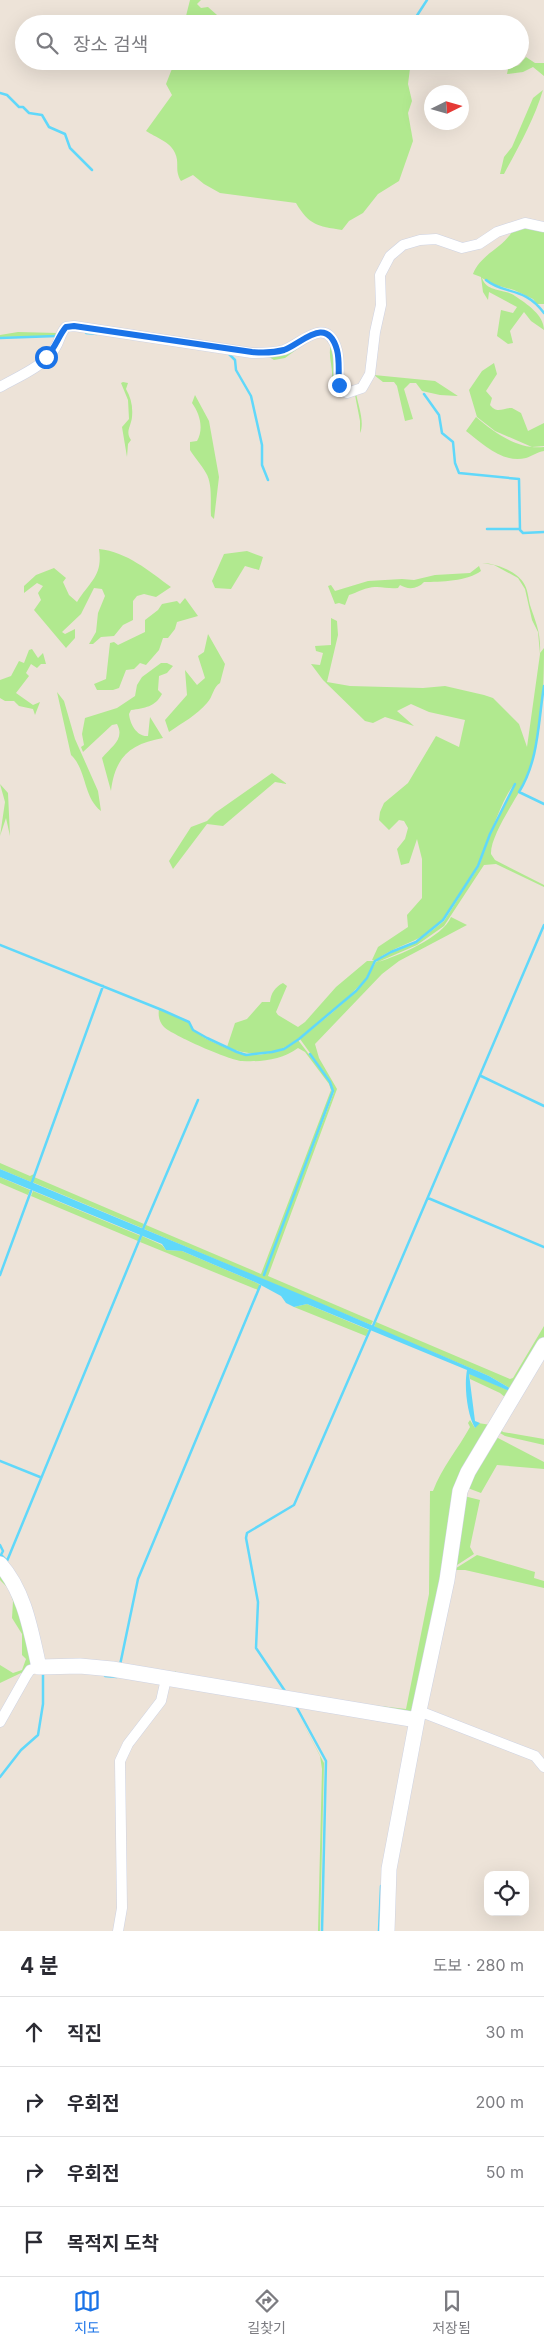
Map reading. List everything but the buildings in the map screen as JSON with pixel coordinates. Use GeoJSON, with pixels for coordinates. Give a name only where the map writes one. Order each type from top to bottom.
{"type":"FeatureCollection","features":[{"type":"Feature","properties":{"kind":"street"},"geometry":{"type":"LineString","coordinates":[[0,387],[34,369],[55,349],[61,332],[66,327],[74,326],[252,352],[271,353],[286,349],[303,338],[319,332],[326,334],[337,348],[339,385],[348,393],[352,392],[362,388],[370,374],[375,332],[382,306],[380,274],[390,256],[403,245],[420,240],[436,239],[462,248],[479,244],[497,232],[525,223],[544,227]]}},
{"type":"Feature","properties":{"kind":"street"},"geometry":{"type":"LineString","coordinates":[[387,1931],[389,1870],[418,1715],[447,1580],[460,1491],[468,1472],[544,1345]]}},
{"type":"Feature","properties":{"kind":"street"},"geometry":{"type":"LineString","coordinates":[[0,1564],[9,1576],[27,1616],[39,1667]]}},
{"type":"Feature","properties":{"kind":"street"},"geometry":{"type":"LineString","coordinates":[[0,1722],[30,1670],[39,1667],[88,1666],[418,1715],[482,1734],[535,1756],[544,1767]]}},
{"type":"Feature","properties":{"kind":"street"},"geometry":{"type":"LineString","coordinates":[[118,1931],[122,1908],[120,1760],[128,1744],[161,1701],[166,1679]]}},
{"type":"Feature","properties":{"kind":"green space"},"geometry":{"type":"Polygon","coordinates":[[[190,0],[201,0],[197,4],[201,8],[208,7],[217,15],[186,15],[190,0]]]}},
{"type":"Feature","properties":{"kind":"green space"},"geometry":{"type":"Polygon","coordinates":[[[529,59],[535,63],[544,63],[544,76],[533,67],[529,69],[529,59]]]}},
{"type":"Feature","properties":{"kind":"green space"},"geometry":{"type":"Polygon","coordinates":[[[171,70],[410,70],[408,84],[412,101],[408,113],[413,141],[399,181],[378,194],[363,213],[349,221],[342,230],[320,226],[305,216],[296,203],[220,193],[193,175],[181,181],[173,149],[146,131],[172,95],[166,84],[171,70]]]}},
{"type":"Feature","properties":{"kind":"green space"},"geometry":{"type":"Polygon","coordinates":[[[508,70],[527,70],[523,72],[507,74],[508,70]]]}},
{"type":"Feature","properties":{"kind":"green space"},"geometry":{"type":"Polygon","coordinates":[[[543,90],[521,143],[504,174],[500,174],[504,157],[512,147],[533,98],[543,90]]]}},
{"type":"Feature","properties":{"kind":"green space"},"geometry":{"type":"Polygon","coordinates":[[[514,228],[544,229],[544,304],[537,304],[533,299],[514,290],[492,284],[482,278],[488,286],[511,294],[529,306],[541,319],[544,330],[531,321],[524,312],[510,331],[513,343],[508,344],[497,336],[501,310],[513,313],[517,307],[489,292],[488,300],[483,292],[481,277],[473,274],[482,261],[505,241],[514,228]]]}},
{"type":"Feature","properties":{"kind":"green space"},"geometry":{"type":"Polygon","coordinates":[[[18,332],[58,333],[58,336],[0,337],[0,335],[18,332]]]}},
{"type":"Feature","properties":{"kind":"green space"},"geometry":{"type":"Polygon","coordinates":[[[314,334],[326,335],[331,342],[341,388],[346,394],[356,393],[361,419],[360,433],[360,421],[355,395],[344,395],[331,383],[331,344],[326,339],[315,336],[285,358],[274,360],[269,357],[268,354],[286,350],[314,334]]]}},
{"type":"Feature","properties":{"kind":"green space"},"geometry":{"type":"Polygon","coordinates":[[[494,363],[497,374],[486,391],[492,398],[490,405],[496,410],[512,408],[521,413],[528,431],[544,423],[544,446],[532,447],[495,431],[477,417],[469,390],[482,371],[494,363]]]}},
{"type":"Feature","properties":{"kind":"green space"},"geometry":{"type":"Polygon","coordinates":[[[374,375],[435,381],[458,396],[422,391],[416,383],[410,383],[404,389],[413,419],[405,421],[397,386],[394,382],[383,382],[374,375]]]}},
{"type":"Feature","properties":{"kind":"green space"},"geometry":{"type":"Polygon","coordinates":[[[121,383],[128,383],[126,389],[132,409],[128,431],[131,440],[128,444],[127,457],[122,427],[129,419],[128,400],[121,383]]]}},
{"type":"Feature","properties":{"kind":"green space"},"geometry":{"type":"Polygon","coordinates":[[[195,395],[209,421],[219,477],[214,519],[211,516],[208,478],[190,450],[190,442],[197,441],[201,427],[199,417],[192,403],[195,395]]]}},
{"type":"Feature","properties":{"kind":"green space"},"geometry":{"type":"Polygon","coordinates":[[[476,417],[507,439],[525,446],[544,447],[544,451],[526,458],[517,459],[509,458],[493,451],[466,431],[476,417]]]}},
{"type":"Feature","properties":{"kind":"green space"},"geometry":{"type":"Polygon","coordinates":[[[99,549],[128,558],[171,587],[156,597],[144,594],[137,596],[133,601],[133,620],[123,625],[114,636],[101,637],[93,644],[89,644],[96,632],[98,613],[105,596],[102,589],[94,588],[81,614],[62,632],[65,634],[75,629],[75,638],[66,648],[34,610],[41,600],[38,593],[43,586],[37,583],[24,593],[24,586],[36,575],[54,568],[66,578],[63,582],[69,595],[77,602],[97,572],[100,558],[99,549]]]}},
{"type":"Feature","properties":{"kind":"green space"},"geometry":{"type":"Polygon","coordinates":[[[247,551],[263,557],[259,570],[245,566],[231,589],[215,588],[212,581],[224,554],[247,551]]]}},
{"type":"Feature","properties":{"kind":"green space"},"geometry":{"type":"Polygon","coordinates":[[[482,563],[487,563],[499,566],[515,574],[526,587],[539,634],[540,653],[544,648],[541,716],[531,767],[499,827],[491,854],[495,860],[544,885],[544,887],[496,864],[484,865],[444,926],[417,945],[378,962],[376,961],[391,952],[416,943],[444,921],[460,896],[443,919],[428,933],[392,950],[375,961],[372,960],[378,947],[408,927],[407,915],[422,898],[422,859],[417,839],[409,863],[401,865],[397,849],[405,839],[408,828],[404,821],[399,820],[389,830],[379,820],[380,812],[384,803],[408,783],[436,736],[459,747],[465,720],[429,712],[411,704],[397,711],[414,726],[385,717],[373,723],[365,721],[323,680],[311,664],[320,665],[323,653],[316,651],[315,646],[331,645],[331,618],[337,621],[338,635],[327,682],[350,686],[423,688],[445,686],[484,695],[493,698],[519,724],[527,747],[540,654],[538,632],[532,620],[525,589],[518,578],[494,565],[482,563]],[[515,784],[505,798],[490,835],[515,784]],[[489,837],[479,863],[468,883],[479,866],[489,837]]]}},
{"type":"Feature","properties":{"kind":"green space"},"geometry":{"type":"Polygon","coordinates":[[[479,566],[481,571],[461,579],[424,582],[413,588],[406,588],[400,585],[398,588],[367,588],[349,595],[345,605],[335,604],[328,586],[331,585],[335,591],[368,581],[414,580],[435,575],[470,573],[479,566]]]}},
{"type":"Feature","properties":{"kind":"green space"},"geometry":{"type":"Polygon","coordinates":[[[185,598],[198,616],[177,622],[175,629],[168,638],[163,638],[159,650],[146,665],[140,663],[134,669],[126,670],[119,688],[97,690],[94,684],[106,679],[110,643],[114,642],[118,645],[145,632],[145,620],[158,610],[162,604],[177,601],[180,604],[185,598]]]}},
{"type":"Feature","properties":{"kind":"green space"},"geometry":{"type":"Polygon","coordinates":[[[208,634],[225,664],[220,683],[203,707],[169,732],[165,720],[187,695],[185,670],[197,685],[205,678],[198,656],[204,652],[208,634]]]}},
{"type":"Feature","properties":{"kind":"green space"},"geometry":{"type":"Polygon","coordinates":[[[32,649],[38,658],[43,653],[46,664],[41,664],[37,668],[31,664],[26,673],[29,676],[16,693],[33,705],[40,702],[35,715],[33,709],[19,706],[14,701],[5,701],[0,698],[0,680],[11,676],[19,661],[24,663],[29,650],[32,649]]]}},
{"type":"Feature","properties":{"kind":"green space"},"geometry":{"type":"Polygon","coordinates":[[[161,663],[173,666],[167,673],[159,676],[158,690],[162,694],[153,704],[131,710],[129,714],[137,732],[148,736],[150,717],[163,738],[142,744],[126,754],[116,769],[111,791],[102,758],[116,742],[119,729],[117,724],[112,725],[83,752],[81,747],[84,745],[82,734],[85,718],[117,708],[135,696],[137,685],[142,677],[161,663]]]}},
{"type":"Feature","properties":{"kind":"green space"},"geometry":{"type":"Polygon","coordinates":[[[57,692],[64,701],[75,739],[98,791],[101,811],[91,798],[80,768],[71,755],[57,692]]]}},
{"type":"Feature","properties":{"kind":"green space"},"geometry":{"type":"Polygon","coordinates":[[[272,773],[287,784],[275,782],[223,826],[207,824],[173,869],[169,861],[191,827],[207,821],[215,813],[272,773]]]}},
{"type":"Feature","properties":{"kind":"green space"},"geometry":{"type":"Polygon","coordinates":[[[0,784],[8,793],[10,836],[6,818],[0,836],[5,802],[0,784]]]}},
{"type":"Feature","properties":{"kind":"green space"},"geometry":{"type":"Polygon","coordinates":[[[451,917],[467,925],[399,961],[382,974],[315,1044],[319,1058],[337,1089],[268,1276],[373,1321],[371,1325],[144,1229],[146,1225],[261,1274],[331,1090],[329,1084],[305,1052],[298,1048],[272,1059],[236,1060],[202,1047],[169,1031],[161,1023],[159,1009],[189,1022],[197,1032],[207,1039],[237,1052],[257,1055],[266,1054],[298,1040],[330,1082],[332,1092],[330,1099],[264,1275],[334,1092],[331,1082],[300,1039],[352,995],[376,962],[419,945],[439,932],[451,917]]]}},
{"type":"Feature","properties":{"kind":"green space"},"geometry":{"type":"Polygon","coordinates":[[[367,961],[375,961],[366,978],[351,995],[302,1036],[283,1048],[262,1053],[248,1053],[227,1047],[235,1023],[247,1019],[262,1002],[270,1002],[276,988],[283,983],[287,986],[276,1012],[298,1027],[305,1022],[336,987],[367,961]]]}},
{"type":"Feature","properties":{"kind":"green space"},"geometry":{"type":"Polygon","coordinates":[[[0,1163],[30,1176],[34,1174],[31,1182],[0,1169],[0,1163]]]}},
{"type":"Feature","properties":{"kind":"green space"},"geometry":{"type":"Polygon","coordinates":[[[0,1177],[30,1190],[28,1195],[0,1183],[0,1177]]]}},
{"type":"Feature","properties":{"kind":"green space"},"geometry":{"type":"Polygon","coordinates":[[[34,1177],[144,1224],[142,1228],[32,1182],[34,1177]]]}},
{"type":"Feature","properties":{"kind":"green space"},"geometry":{"type":"Polygon","coordinates":[[[33,1191],[141,1236],[138,1241],[31,1196],[33,1191]]]}},
{"type":"Feature","properties":{"kind":"green space"},"geometry":{"type":"Polygon","coordinates":[[[142,1236],[162,1245],[166,1250],[182,1251],[257,1283],[260,1285],[258,1290],[140,1242],[142,1236]]]}},
{"type":"Feature","properties":{"kind":"green space"},"geometry":{"type":"Polygon","coordinates":[[[307,1304],[369,1330],[366,1336],[294,1307],[307,1304]]]}},
{"type":"Feature","properties":{"kind":"green space"},"geometry":{"type":"Polygon","coordinates":[[[376,1322],[510,1379],[513,1378],[544,1326],[544,1342],[467,1472],[458,1494],[442,1592],[417,1713],[403,1715],[179,1679],[175,1675],[175,1671],[180,1676],[286,1695],[406,1709],[429,1594],[430,1491],[433,1491],[441,1474],[470,1427],[468,1423],[470,1420],[475,1428],[478,1423],[491,1425],[506,1398],[500,1393],[470,1379],[469,1373],[512,1392],[513,1390],[489,1376],[374,1327],[376,1322]]]}},
{"type":"Feature","properties":{"kind":"green space"},"geometry":{"type":"Polygon","coordinates":[[[499,1428],[503,1432],[544,1439],[544,1445],[505,1436],[495,1430],[499,1428]]]}},
{"type":"Feature","properties":{"kind":"green space"},"geometry":{"type":"Polygon","coordinates":[[[498,1438],[544,1462],[544,1469],[497,1465],[481,1493],[465,1487],[493,1439],[498,1438]]]}},
{"type":"Feature","properties":{"kind":"green space"},"geometry":{"type":"Polygon","coordinates":[[[464,1496],[480,1500],[470,1547],[474,1554],[451,1569],[464,1496]]]}},
{"type":"Feature","properties":{"kind":"green space"},"geometry":{"type":"Polygon","coordinates":[[[477,1555],[535,1572],[534,1578],[544,1581],[544,1588],[465,1570],[453,1570],[477,1555]]]}},
{"type":"Feature","properties":{"kind":"green space"},"geometry":{"type":"Polygon","coordinates":[[[0,1566],[7,1576],[36,1665],[25,1674],[21,1673],[0,1683],[0,1665],[13,1673],[22,1670],[26,1659],[22,1655],[22,1634],[12,1618],[13,1601],[9,1589],[0,1580],[0,1566]]]}},
{"type":"Feature","properties":{"kind":"green space"},"geometry":{"type":"Polygon","coordinates":[[[297,1712],[324,1763],[320,1931],[318,1931],[322,1769],[320,1756],[297,1712]]]}},
{"type":"Feature","properties":{"kind":"water"},"geometry":{"type":"Polygon","coordinates":[[[0,1169],[302,1295],[489,1376],[513,1390],[512,1392],[469,1374],[475,1421],[480,1423],[475,1428],[467,1400],[467,1370],[307,1304],[294,1307],[286,1303],[281,1296],[257,1283],[182,1251],[166,1250],[162,1244],[0,1177],[0,1169]]]}},
{"type":"Feature","properties":{"kind":"waterway"},"geometry":{"type":"LineString","coordinates":[[417,15],[427,0]]}},
{"type":"Feature","properties":{"kind":"waterway"},"geometry":{"type":"LineString","coordinates":[[0,93],[7,95],[19,107],[23,107],[29,113],[42,115],[49,127],[65,134],[70,148],[92,170]]}},
{"type":"Feature","properties":{"kind":"waterway"},"geometry":{"type":"LineString","coordinates":[[486,280],[500,288],[522,295],[537,304],[544,313]]}},
{"type":"Feature","properties":{"kind":"waterway"},"geometry":{"type":"LineString","coordinates":[[86,333],[97,334]]}},
{"type":"Feature","properties":{"kind":"waterway"},"geometry":{"type":"LineString","coordinates":[[0,338],[57,336]]}},
{"type":"Feature","properties":{"kind":"waterway"},"geometry":{"type":"LineString","coordinates":[[228,353],[235,360],[236,370],[251,396],[262,445],[262,465],[268,480]]}},
{"type":"Feature","properties":{"kind":"waterway"},"geometry":{"type":"LineString","coordinates":[[424,394],[439,415],[442,433],[453,442],[455,463],[459,473],[519,479],[520,530],[523,533],[544,532]]}},
{"type":"Feature","properties":{"kind":"waterway"},"geometry":{"type":"LineString","coordinates":[[487,529],[520,529]]}},
{"type":"Feature","properties":{"kind":"waterway"},"geometry":{"type":"LineString","coordinates":[[544,686],[534,754],[526,780],[519,792],[544,804]]}},
{"type":"Feature","properties":{"kind":"waterway"},"geometry":{"type":"LineString","coordinates":[[0,945],[189,1022],[193,1030],[237,1052],[246,1055],[284,1049],[299,1039],[356,991],[367,978],[375,961],[416,942],[443,920],[478,866],[490,834],[515,784]]}},
{"type":"Feature","properties":{"kind":"waterway"},"geometry":{"type":"LineString","coordinates":[[373,1326],[544,925]]}},
{"type":"Feature","properties":{"kind":"waterway"},"geometry":{"type":"LineString","coordinates":[[32,1182],[103,986]]}},
{"type":"Feature","properties":{"kind":"waterway"},"geometry":{"type":"LineString","coordinates":[[264,1275],[333,1091],[330,1082],[310,1054]]}},
{"type":"Feature","properties":{"kind":"waterway"},"geometry":{"type":"LineString","coordinates":[[481,1076],[544,1106]]}},
{"type":"Feature","properties":{"kind":"waterway"},"geometry":{"type":"LineString","coordinates":[[143,1229],[198,1100]]}},
{"type":"Feature","properties":{"kind":"waterway"},"geometry":{"type":"LineString","coordinates":[[0,1275],[31,1191]]}},
{"type":"Feature","properties":{"kind":"waterway"},"geometry":{"type":"LineString","coordinates":[[428,1198],[544,1247]]}},
{"type":"Feature","properties":{"kind":"waterway"},"geometry":{"type":"LineString","coordinates":[[7,1561],[141,1236]]}},
{"type":"Feature","properties":{"kind":"waterway"},"geometry":{"type":"LineString","coordinates":[[120,1665],[138,1579],[260,1286]]}},
{"type":"Feature","properties":{"kind":"waterway"},"geometry":{"type":"LineString","coordinates":[[285,1691],[256,1648],[258,1602],[246,1538],[247,1533],[294,1505],[370,1330]]}},
{"type":"Feature","properties":{"kind":"waterway"},"geometry":{"type":"LineString","coordinates":[[0,1461],[40,1477]]}},
{"type":"Feature","properties":{"kind":"waterway"},"geometry":{"type":"LineString","coordinates":[[0,1545],[3,1551],[1,1555],[6,1560]]}},
{"type":"Feature","properties":{"kind":"waterway"},"geometry":{"type":"LineString","coordinates":[[0,1777],[21,1750],[38,1735],[43,1704],[43,1673]]}},
{"type":"Feature","properties":{"kind":"waterway"},"geometry":{"type":"LineString","coordinates":[[105,1676],[117,1677]]}},
{"type":"Feature","properties":{"kind":"waterway"},"geometry":{"type":"LineString","coordinates":[[296,1706],[326,1761],[322,1931]]}},
{"type":"Feature","properties":{"kind":"waterway"},"geometry":{"type":"LineString","coordinates":[[379,1931],[381,1886]]}},
{"type":"Feature","properties":{"kind":"route"},"geometry":{"type":"LineString","coordinates":[[46,357],[55,349],[61,332],[66,327],[74,326],[127,336],[215,348],[271,353],[286,349],[303,338],[319,332],[326,334],[337,348],[339,385]]}}]}
